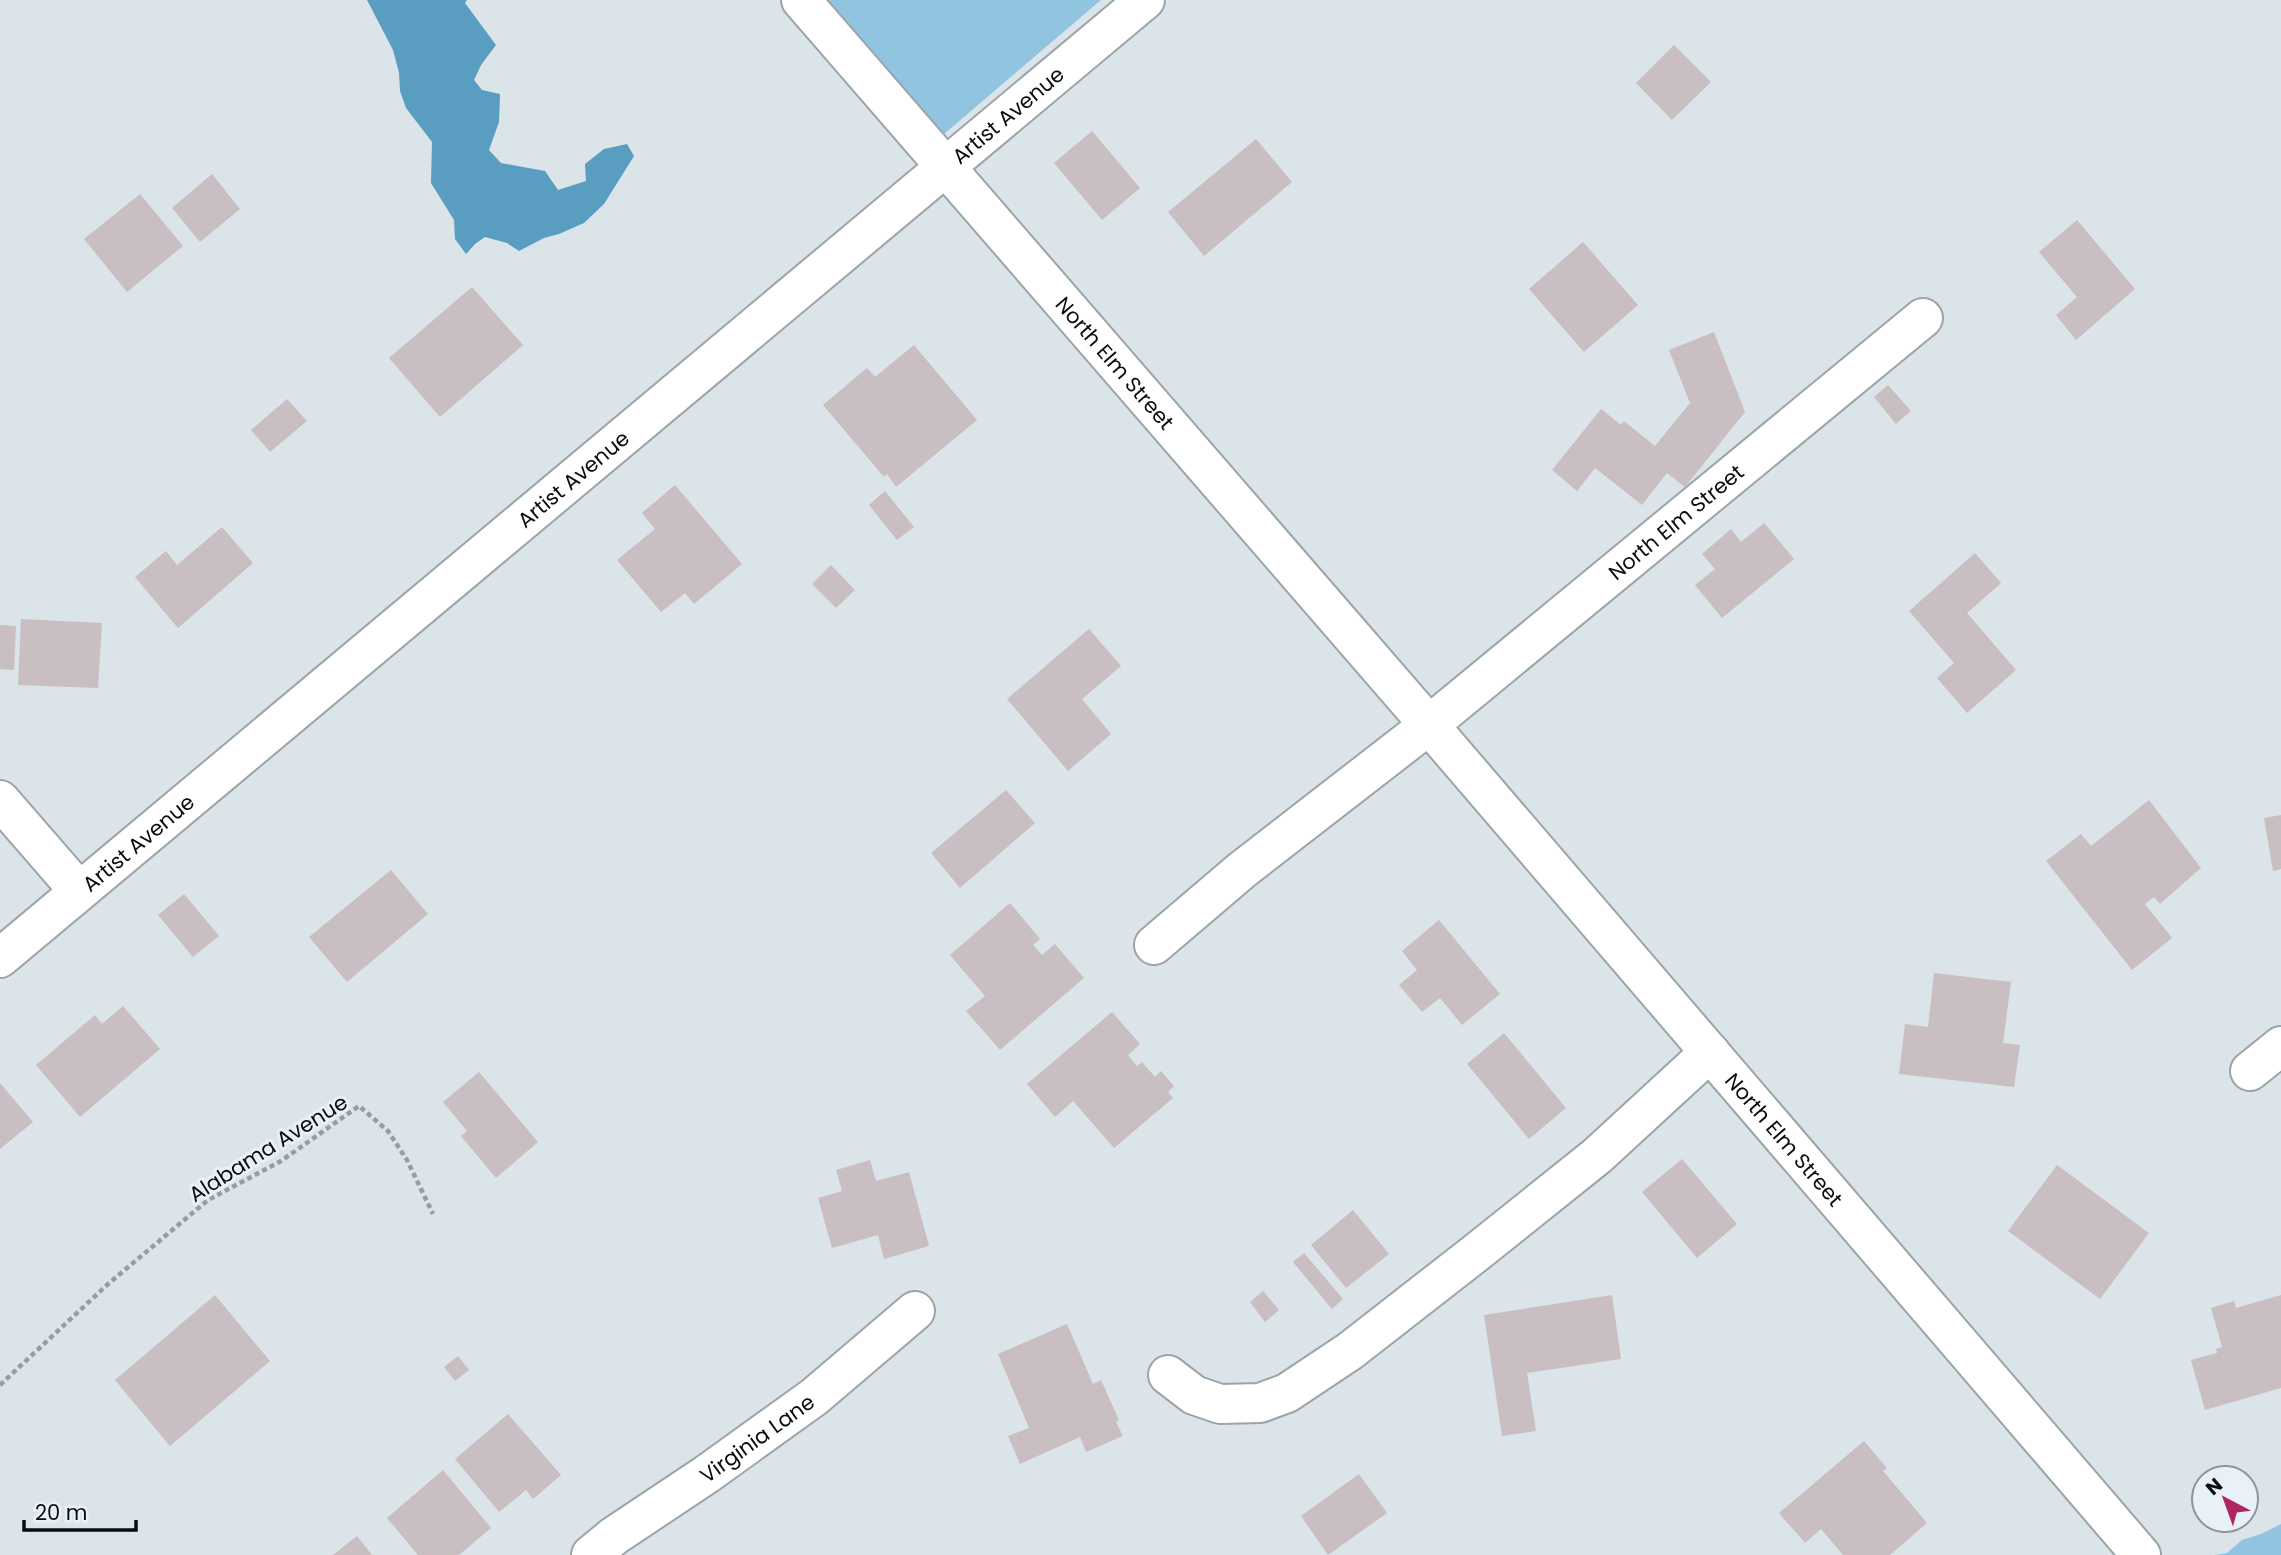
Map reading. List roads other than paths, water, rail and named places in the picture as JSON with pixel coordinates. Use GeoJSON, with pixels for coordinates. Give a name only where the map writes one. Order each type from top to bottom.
{"type":"FeatureCollection","features":[{"type":"Feature","properties":{"kind":"street","name":"North Elm Street"},"geometry":{"type":"LineString","coordinates":[[800,0],[1429,724],[2141,1555]]}},
{"type":"Feature","properties":{"kind":"street","name":"Artist Avenue"},"geometry":{"type":"LineString","coordinates":[[0,958],[1145,0]]}},
{"type":"Feature","properties":{"kind":"street","name":"North Elm Street"},"geometry":{"type":"LineString","coordinates":[[1429,724],[1923,318]]}},
{"type":"Feature","properties":{"kind":"street"},"geometry":{"type":"LineString","coordinates":[[1154,944],[1242,870],[1429,724]]}},
{"type":"Feature","properties":{"kind":"street"},"geometry":{"type":"LineString","coordinates":[[0,800],[79,891]]}},
{"type":"Feature","properties":{"kind":"street"},"geometry":{"type":"LineString","coordinates":[[2250,1071],[2281,1046]]}},
{"type":"Feature","properties":{"kind":"street"},"geometry":{"type":"LineString","coordinates":[[1168,1375],[1194,1395],[1220,1404],[1260,1403],[1287,1393],[1350,1351],[1597,1156],[1710,1052]]}},
{"type":"Feature","properties":{"kind":"street","name":"Virginia Lane"},"geometry":{"type":"LineString","coordinates":[[591,1555],[614,1536],[708,1474],[814,1396],[915,1311]]}}]}
